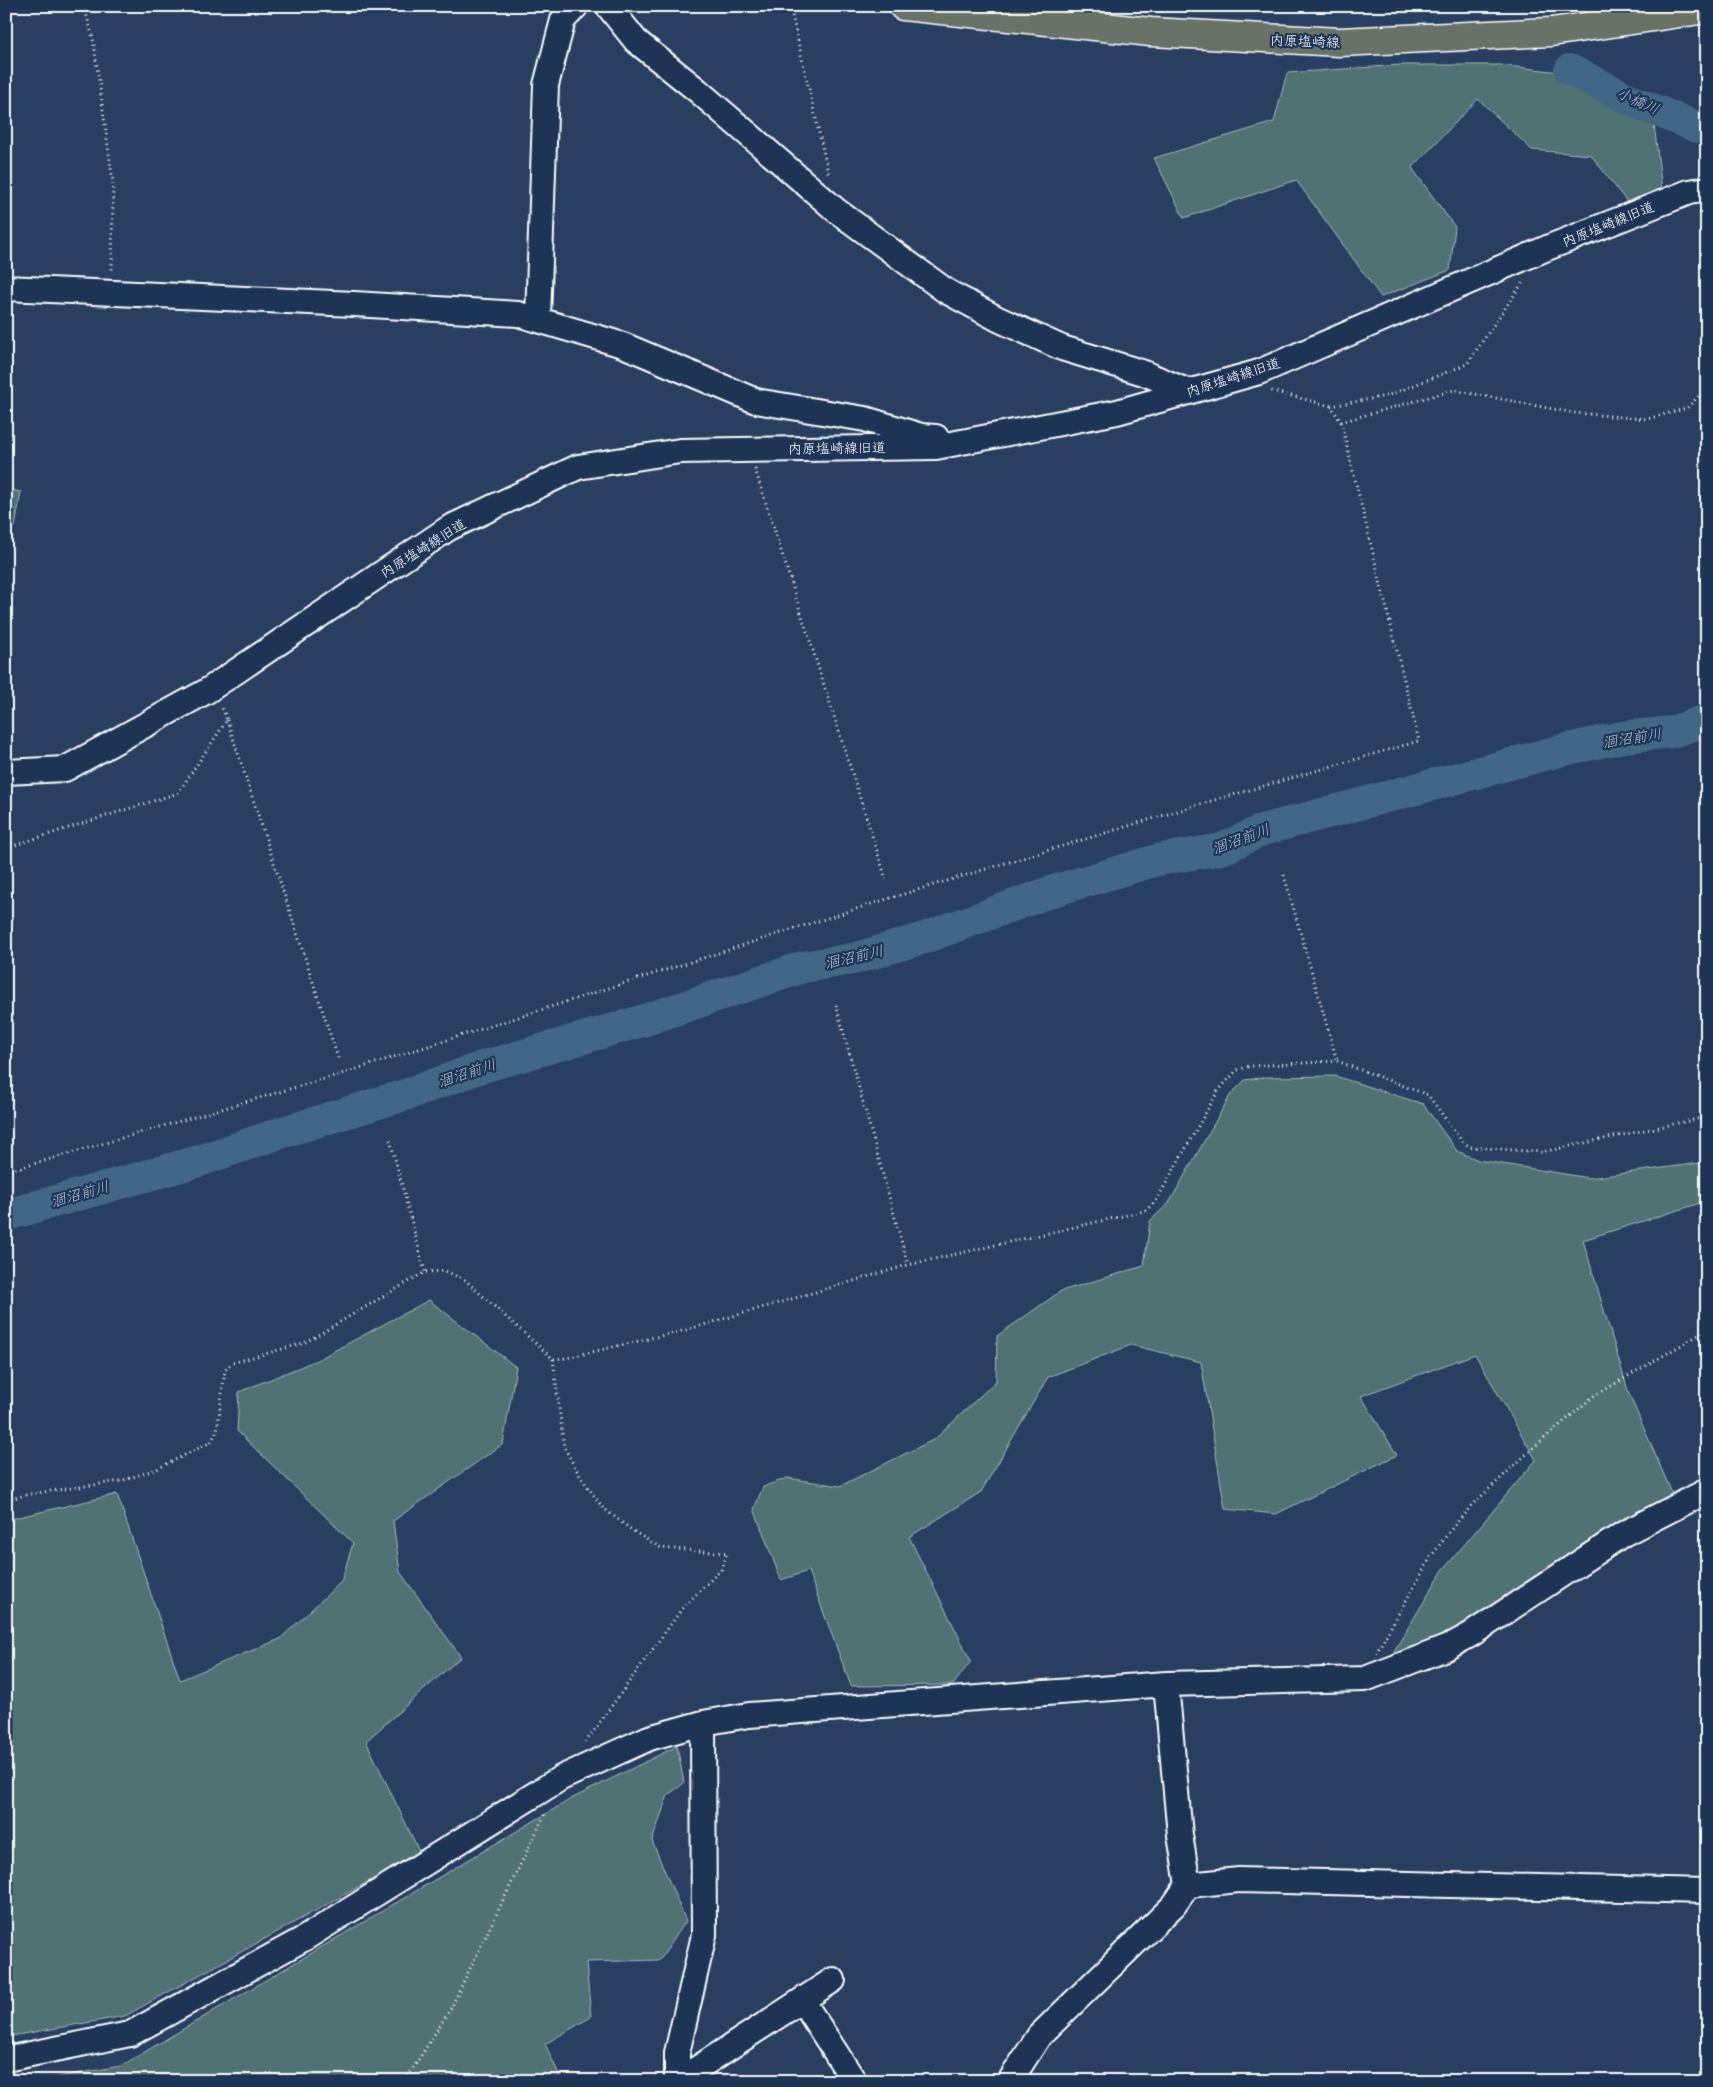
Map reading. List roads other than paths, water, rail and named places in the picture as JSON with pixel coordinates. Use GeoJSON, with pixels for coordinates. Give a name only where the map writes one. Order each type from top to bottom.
{"type":"FeatureCollection","features":[{"type":"Feature","properties":{"kind":"main road","name":"内原塩崎線"},"geometry":{"type":"LineString","coordinates":[[903,6],[1151,32],[1340,42],[1551,32],[1707,9]]}},
{"type":"Feature","properties":{"kind":"street"},"geometry":{"type":"LineString","coordinates":[[538,318],[546,85],[563,20],[576,6]]}},
{"type":"Feature","properties":{"kind":"street"},"geometry":{"type":"LineString","coordinates":[[608,6],[636,41],[697,90],[837,211],[946,291],[998,319],[1062,348],[1144,373],[1189,392]]}},
{"type":"Feature","properties":{"kind":"street","name":"内原塩崎線旧道"},"geometry":{"type":"LineString","coordinates":[[6,772],[65,769],[214,686],[449,528],[578,467],[680,451],[936,447],[1116,412],[1260,372],[1547,248],[1688,192],[1707,189]]}},
{"type":"Feature","properties":{"kind":"street"},"geometry":{"type":"LineString","coordinates":[[6,288],[508,313],[538,318],[623,345],[756,402],[866,419],[921,436],[972,440]]}},
{"type":"Feature","properties":{"kind":"street"},"geometry":{"type":"LineString","coordinates":[[6,2059],[130,2034],[305,1938],[561,1778],[649,1738],[703,1723],[749,1715],[1166,1684],[1365,1679],[1446,1648],[1470,1635],[1623,1534],[1707,1491]]}},
{"type":"Feature","properties":{"kind":"street"},"geometry":{"type":"LineString","coordinates":[[1010,2081],[1039,2036],[1174,1905],[1188,1885],[1180,1835],[1166,1684]]}},
{"type":"Feature","properties":{"kind":"street"},"geometry":{"type":"LineString","coordinates":[[678,2081],[677,2054],[704,1935],[703,1723]]}},
{"type":"Feature","properties":{"kind":"street"},"geometry":{"type":"LineString","coordinates":[[1188,1885],[1239,1880],[1707,1891]]}},
{"type":"Feature","properties":{"kind":"street"},"geometry":{"type":"LineString","coordinates":[[678,2081],[833,1980]]}},
{"type":"Feature","properties":{"kind":"street"},"geometry":{"type":"LineString","coordinates":[[802,2000],[854,2081]]}},
{"type":"Feature","properties":{"kind":"waterway","name":"小橋川"},"geometry":{"type":"LineString","coordinates":[[1570,70],[1637,103],[1697,127],[1707,125]]}},
{"type":"Feature","properties":{"kind":"waterway","name":"涸沼前川"},"geometry":{"type":"LineString","coordinates":[[6,1215],[199,1161],[280,1133],[408,1094],[482,1067],[642,1021],[803,967],[853,959],[924,938],[1050,892],[1157,860],[1222,849],[1262,830],[1559,751],[1623,737],[1672,732],[1707,720]]}}]}
